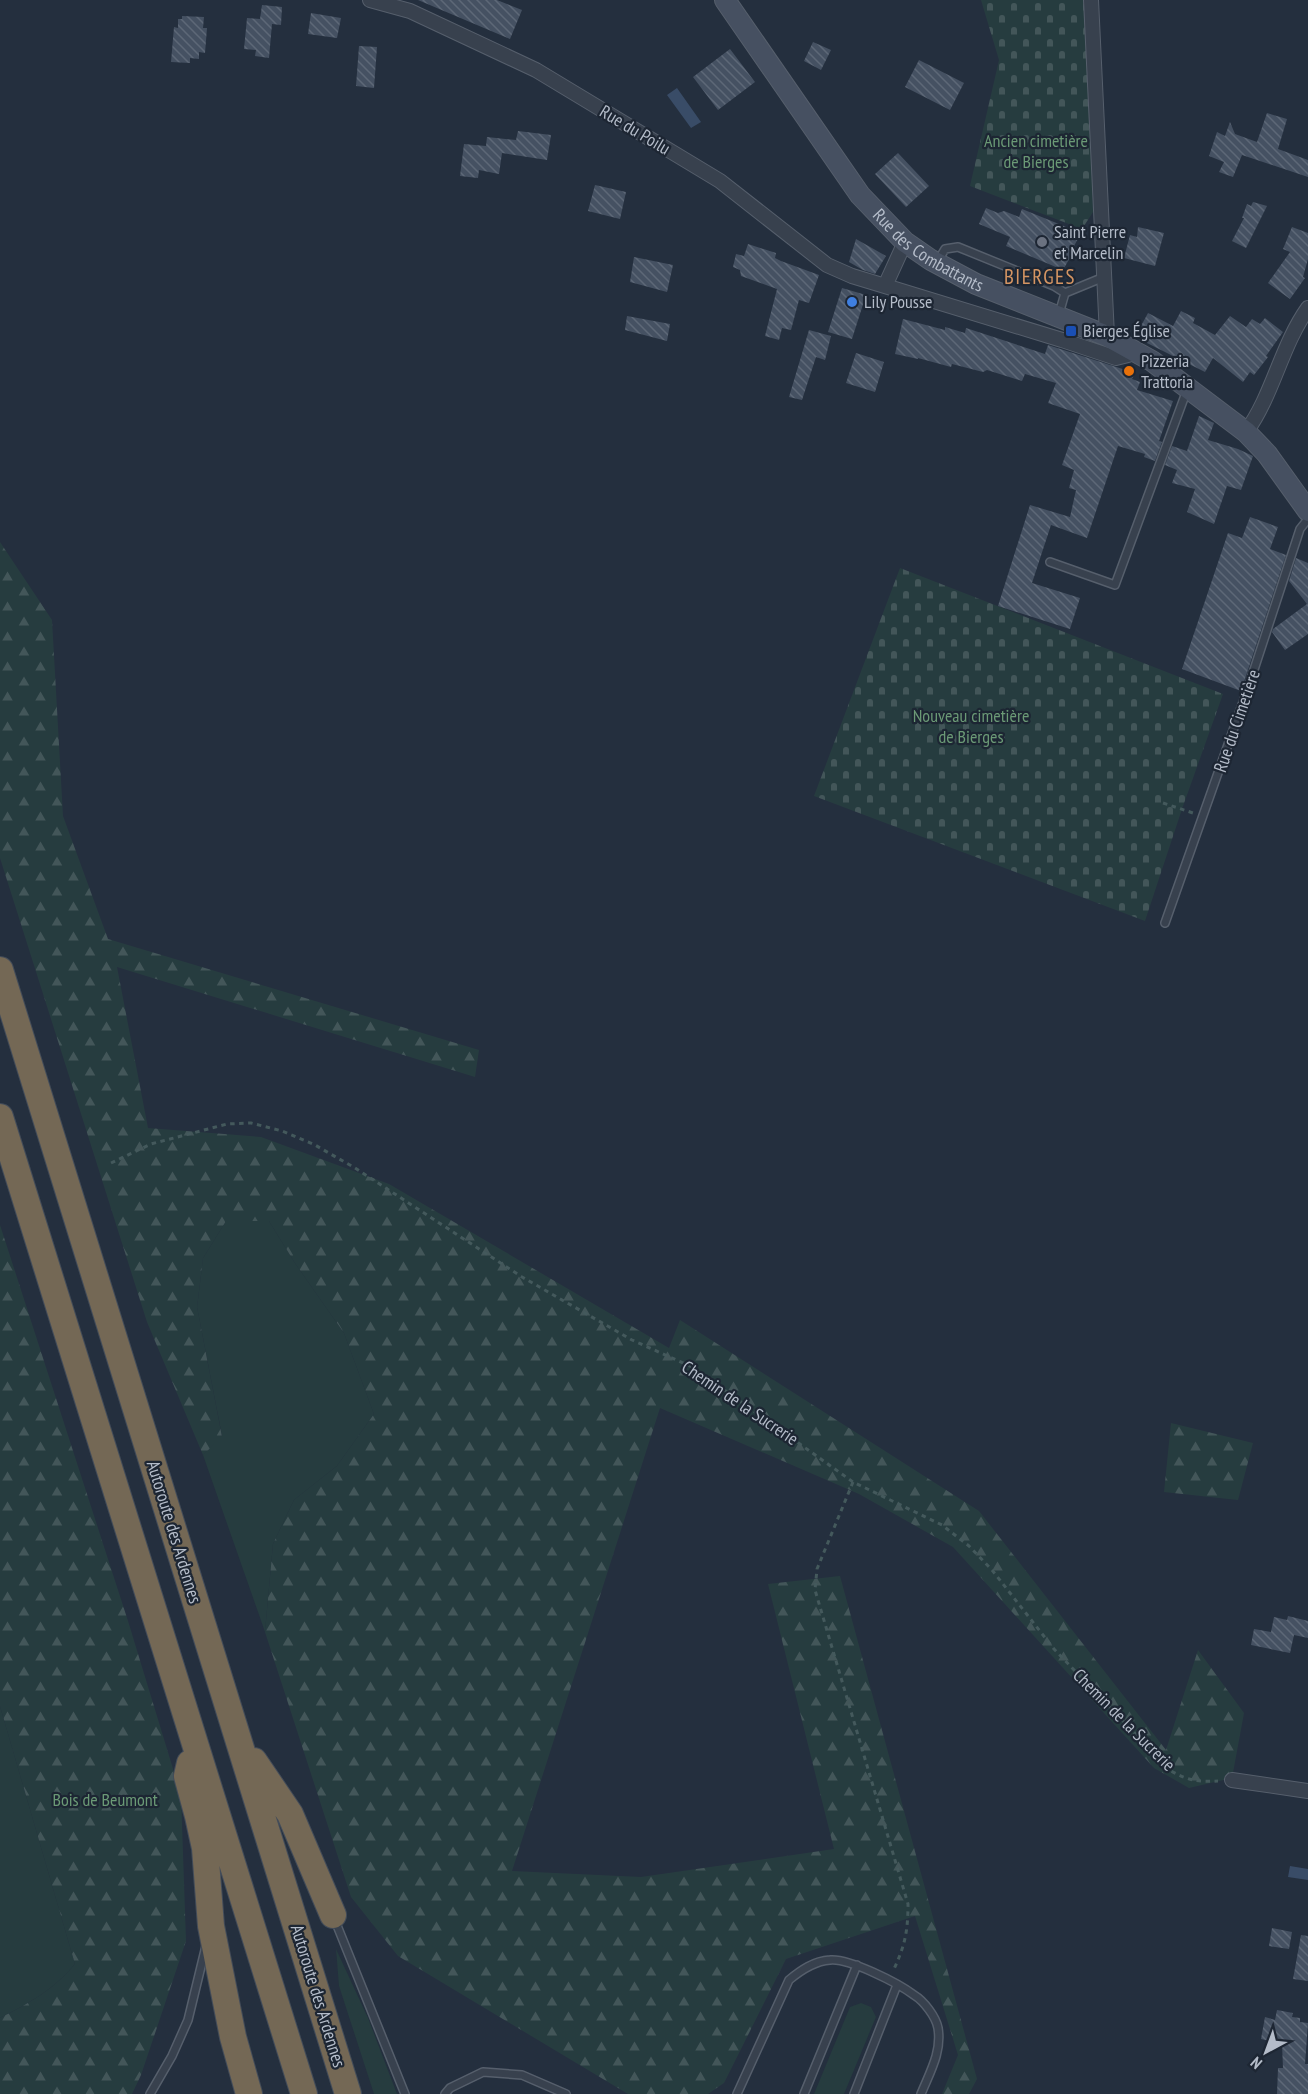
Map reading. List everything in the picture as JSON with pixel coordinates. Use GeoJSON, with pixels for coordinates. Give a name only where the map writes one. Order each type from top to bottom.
{"type":"FeatureCollection","features":[{"type":"Feature","properties":{"kind":"highway","name":"Autoroute des Ardennes"},"geometry":{"type":"LineString","coordinates":[[0,970],[348,2094]]}},
{"type":"Feature","properties":{"kind":"highway"},"geometry":{"type":"LineString","coordinates":[[0,1117],[304,2094]]}},
{"type":"Feature","properties":{"kind":"highway"},"geometry":{"type":"LineString","coordinates":[[238,1737],[290,1814],[333,1915]]}},
{"type":"Feature","properties":{"kind":"highway"},"geometry":{"type":"LineString","coordinates":[[194,1741],[187,1776],[205,1848],[211,1926],[233,2037],[249,2094]]}},
{"type":"Feature","properties":{"kind":"street","name":"Rue du Poilu"},"geometry":{"type":"LineString","coordinates":[[370,0],[410,11],[536,70],[720,181],[827,264],[852,276],[1116,358],[1128,355],[1133,350]]}},
{"type":"Feature","properties":{"kind":"street","name":"Rue des Combattants"},"geometry":{"type":"LineString","coordinates":[[724,0],[860,195],[905,242],[936,263],[976,284],[1107,336],[1133,350],[1246,432],[1267,454],[1308,510]]}},
{"type":"Feature","properties":{"kind":"street"},"geometry":{"type":"LineString","coordinates":[[1090,0],[1107,336]]}},
{"type":"Feature","properties":{"kind":"street"},"geometry":{"type":"LineString","coordinates":[[885,286],[905,242]]}},
{"type":"Feature","properties":{"kind":"street"},"geometry":{"type":"LineString","coordinates":[[1246,432],[1256,419],[1281,357],[1308,308]]}},
{"type":"Feature","properties":{"kind":"street"},"geometry":{"type":"LineString","coordinates":[[1232,1780],[1308,1791]]}},
{"type":"Feature","properties":{"kind":"lane"},"geometry":{"type":"LineString","coordinates":[[936,263],[945,249],[958,247],[1054,286],[1065,293]]}},
{"type":"Feature","properties":{"kind":"lane"},"geometry":{"type":"LineString","coordinates":[[1065,293],[1104,277]]}},
{"type":"Feature","properties":{"kind":"lane"},"geometry":{"type":"LineString","coordinates":[[1058,316],[1065,293]]}},
{"type":"Feature","properties":{"kind":"lane"},"geometry":{"type":"LineString","coordinates":[[1050,562],[1115,585],[1188,388]]}},
{"type":"Feature","properties":{"kind":"lane","name":"Rue du Cimetière"},"geometry":{"type":"LineString","coordinates":[[1165,923],[1248,688],[1300,529],[1308,519]]}},
{"type":"Feature","properties":{"kind":"lane"},"geometry":{"type":"LineString","coordinates":[[333,1915],[405,2094]]}},
{"type":"Feature","properties":{"kind":"lane"},"geometry":{"type":"LineString","coordinates":[[150,2094],[188,2020],[211,1926]]}},
{"type":"Feature","properties":{"kind":"lane"},"geometry":{"type":"LineString","coordinates":[[737,2094],[789,1980],[803,1968],[831,1959],[857,1965],[889,1980],[916,1995],[927,2008],[938,2026],[938,2053],[921,2094]]}},
{"type":"Feature","properties":{"kind":"lane"},"geometry":{"type":"LineString","coordinates":[[804,2094],[857,1965]]}},
{"type":"Feature","properties":{"kind":"lane"},"geometry":{"type":"LineString","coordinates":[[854,2094],[897,1985]]}},
{"type":"Feature","properties":{"kind":"lane"},"geometry":{"type":"LineString","coordinates":[[445,2094],[450,2088],[483,2072],[522,2075],[566,2094]]}},
{"type":"Feature","properties":{"kind":"path"},"geometry":{"type":"LineString","coordinates":[[1163,803],[1203,816]]}},
{"type":"Feature","properties":{"kind":"path","name":"Chemin de la Sucrerie"},"geometry":{"type":"LineString","coordinates":[[111,1163],[151,1144],[227,1124],[251,1123],[282,1131],[315,1145],[355,1168],[522,1277],[632,1340],[692,1367],[853,1482],[942,1525],[969,1546],[992,1570],[1054,1649],[1171,1771],[1185,1779],[1199,1782],[1232,1780]]}},
{"type":"Feature","properties":{"kind":"path"},"geometry":{"type":"LineString","coordinates":[[853,1482],[817,1569],[815,1590],[908,1904],[905,1946],[889,1980]]}},
{"type":"Feature","properties":{"kind":"green space","name":"Ancien cimetière de Bierges"},"geometry":{"type":"Polygon","coordinates":[[[981,0],[1086,0],[1093,212],[1082,229],[970,186],[999,60],[981,0]]]}},
{"type":"Feature","properties":{"kind":"green space"},"geometry":{"type":"Polygon","coordinates":[[[0,542],[52,620],[63,816],[108,939],[479,1050],[475,1077],[117,967],[148,1128],[261,1137],[389,1184],[669,1348],[680,1320],[979,1511],[1166,1750],[1198,1650],[1244,1713],[1232,1778],[1189,1788],[1154,1768],[953,1547],[859,1494],[660,1408],[512,1871],[641,1877],[834,1849],[768,1584],[840,1576],[977,2079],[969,2094],[942,2094],[958,2055],[915,1916],[786,1959],[724,2083],[708,2094],[628,2094],[398,1956],[351,1897],[265,1632],[273,1544],[294,1500],[337,1466],[374,1414],[344,1333],[269,1221],[226,1221],[203,1258],[197,1307],[222,1437],[203,1455],[147,1322],[0,858],[0,542]]]}},
{"type":"Feature","properties":{"kind":"green space","name":"Nouveau cimetière de Bierges"},"geometry":{"type":"Polygon","coordinates":[[[900,568],[1223,694],[1145,921],[814,796],[900,568]]]}},
{"type":"Feature","properties":{"kind":"green space"},"geometry":{"type":"Polygon","coordinates":[[[226,1221],[269,1221],[344,1333],[374,1414],[337,1466],[294,1500],[273,1544],[265,1632],[203,1455],[222,1436],[197,1307],[203,1258],[226,1221]]]}},
{"type":"Feature","properties":{"kind":"green space","name":"Bois de Beumont"},"geometry":{"type":"Polygon","coordinates":[[[0,1225],[128,1621],[181,1795],[186,1941],[141,2075],[132,2094],[0,2094],[0,2018],[40,1995],[59,1981],[75,1964],[0,1706],[0,1225]]]}},
{"type":"Feature","properties":{"kind":"green space"},"geometry":{"type":"Polygon","coordinates":[[[1171,1423],[1253,1443],[1238,1500],[1164,1492],[1171,1423]]]}},
{"type":"Feature","properties":{"kind":"green space"},"geometry":{"type":"Polygon","coordinates":[[[0,1706],[75,1964],[59,1981],[40,1995],[0,2018],[0,1706]]]}},
{"type":"Feature","properties":{"kind":"green space"},"geometry":{"type":"Polygon","coordinates":[[[336,1949],[368,2018],[397,2094],[374,2094],[339,1986],[336,1949]]]}},
{"type":"Feature","properties":{"kind":"green space"},"geometry":{"type":"Polygon","coordinates":[[[861,2003],[871,2007],[876,2017],[844,2094],[814,2094],[850,2007],[861,2003]]]}},
{"type":"Feature","properties":{"kind":"water"},"geometry":{"type":"Polygon","coordinates":[[[677,88],[701,122],[691,128],[667,95],[677,88]]]}},
{"type":"Feature","properties":{"kind":"water"},"geometry":{"type":"Polygon","coordinates":[[[1290,1866],[1308,1869],[1308,1880],[1288,1877],[1290,1866]]]}},
{"type":"Feature","properties":{"kind":"building"},"geometry":{"type":"Polygon","coordinates":[[[418,0],[497,0],[522,10],[510,39],[418,0]]]}},
{"type":"Feature","properties":{"kind":"building"},"geometry":{"type":"Polygon","coordinates":[[[262,5],[282,7],[281,25],[272,24],[269,58],[255,56],[256,50],[244,49],[247,18],[260,19],[262,5]]]}},
{"type":"Feature","properties":{"kind":"building"},"geometry":{"type":"Polygon","coordinates":[[[311,13],[341,18],[337,38],[308,34],[311,13]]]}},
{"type":"Feature","properties":{"kind":"building"},"geometry":{"type":"Polygon","coordinates":[[[182,16],[204,17],[203,28],[207,28],[205,53],[199,52],[199,59],[190,58],[190,63],[171,62],[174,27],[178,28],[178,19],[182,19],[182,16]]]}},
{"type":"Feature","properties":{"kind":"building"},"geometry":{"type":"Polygon","coordinates":[[[813,42],[831,50],[821,70],[804,61],[813,42]]]}},
{"type":"Feature","properties":{"kind":"building"},"geometry":{"type":"Polygon","coordinates":[[[359,46],[377,47],[374,88],[356,86],[359,46]]]}},
{"type":"Feature","properties":{"kind":"building"},"geometry":{"type":"Polygon","coordinates":[[[730,49],[755,82],[718,110],[693,77],[730,49]]]}},
{"type":"Feature","properties":{"kind":"building"},"geometry":{"type":"Polygon","coordinates":[[[919,60],[964,83],[950,110],[905,87],[919,60]]]}},
{"type":"Feature","properties":{"kind":"building"},"geometry":{"type":"Polygon","coordinates":[[[1267,113],[1287,119],[1278,149],[1308,160],[1308,177],[1242,155],[1233,177],[1219,172],[1224,162],[1209,156],[1217,132],[1225,136],[1230,122],[1235,134],[1257,142],[1267,113]]]}},
{"type":"Feature","properties":{"kind":"building"},"geometry":{"type":"Polygon","coordinates":[[[518,131],[551,135],[547,160],[502,153],[499,174],[479,170],[478,178],[460,176],[464,144],[486,146],[487,137],[516,140],[518,131]]]}},
{"type":"Feature","properties":{"kind":"building"},"geometry":{"type":"Polygon","coordinates":[[[898,153],[929,186],[906,207],[875,174],[898,153]]]}},
{"type":"Feature","properties":{"kind":"building"},"geometry":{"type":"Polygon","coordinates":[[[595,185],[626,192],[620,219],[588,211],[595,185]]]}},
{"type":"Feature","properties":{"kind":"building"},"geometry":{"type":"Polygon","coordinates":[[[1253,202],[1267,206],[1246,248],[1232,241],[1244,218],[1242,218],[1247,204],[1251,206],[1253,202]]]}},
{"type":"Feature","properties":{"kind":"building","name":"Saint Pierre et Marcelin"},"geometry":{"type":"Polygon","coordinates":[[[986,208],[998,213],[1004,211],[1019,217],[1022,209],[1081,233],[1063,270],[1006,246],[1010,237],[979,224],[986,208]]]}},
{"type":"Feature","properties":{"kind":"building"},"geometry":{"type":"Polygon","coordinates":[[[1138,227],[1164,233],[1155,266],[1124,258],[1130,235],[1137,237],[1138,227]]]}},
{"type":"Feature","properties":{"kind":"building"},"geometry":{"type":"Polygon","coordinates":[[[1292,227],[1308,233],[1308,259],[1303,277],[1305,278],[1290,299],[1268,283],[1290,252],[1283,249],[1292,227]]]}},
{"type":"Feature","properties":{"kind":"building"},"geometry":{"type":"Polygon","coordinates":[[[856,239],[886,256],[875,274],[849,262],[856,239]]]}},
{"type":"Feature","properties":{"kind":"building"},"geometry":{"type":"Polygon","coordinates":[[[748,244],[776,253],[775,258],[819,275],[809,303],[799,300],[791,330],[782,328],[779,340],[765,336],[777,289],[741,276],[740,270],[733,267],[736,254],[744,256],[748,244]]]}},
{"type":"Feature","properties":{"kind":"building"},"geometry":{"type":"Polygon","coordinates":[[[634,257],[673,265],[667,292],[630,282],[634,257]]]}},
{"type":"Feature","properties":{"kind":"building"},"geometry":{"type":"Polygon","coordinates":[[[842,288],[866,295],[852,339],[828,332],[842,288]]]}},
{"type":"Feature","properties":{"kind":"building"},"geometry":{"type":"Polygon","coordinates":[[[1181,311],[1195,318],[1193,323],[1215,335],[1230,316],[1246,327],[1252,319],[1260,324],[1265,318],[1283,332],[1254,375],[1250,372],[1243,382],[1213,358],[1205,372],[1135,337],[1148,313],[1173,326],[1181,311]]]}},
{"type":"Feature","properties":{"kind":"building"},"geometry":{"type":"Polygon","coordinates":[[[627,316],[670,324],[667,341],[625,330],[627,316]]]}},
{"type":"Feature","properties":{"kind":"building"},"geometry":{"type":"Polygon","coordinates":[[[903,319],[965,333],[966,328],[1045,354],[1048,345],[1135,373],[1132,379],[1140,382],[1137,390],[1173,401],[1159,441],[1162,442],[1155,461],[1144,457],[1145,454],[1118,446],[1087,538],[1051,525],[1032,583],[1080,598],[1070,629],[998,606],[1030,505],[1070,517],[1076,490],[1069,488],[1074,470],[1062,465],[1080,414],[1048,403],[1056,383],[1025,374],[1022,381],[987,370],[983,372],[952,364],[951,367],[895,354],[903,319]]]}},
{"type":"Feature","properties":{"kind":"building"},"geometry":{"type":"Polygon","coordinates":[[[809,330],[831,336],[825,360],[816,357],[802,400],[789,397],[809,330]]]}},
{"type":"Feature","properties":{"kind":"building"},"geometry":{"type":"Polygon","coordinates":[[[856,353],[884,362],[875,392],[846,383],[856,353]]]}},
{"type":"Feature","properties":{"kind":"building"},"geometry":{"type":"Polygon","coordinates":[[[1199,416],[1214,423],[1208,440],[1253,456],[1241,490],[1227,486],[1214,524],[1187,512],[1195,489],[1172,483],[1177,470],[1165,465],[1172,446],[1187,451],[1199,416]]]}},
{"type":"Feature","properties":{"kind":"building"},"geometry":{"type":"Polygon","coordinates":[[[1250,517],[1278,527],[1270,549],[1286,555],[1241,691],[1182,669],[1228,533],[1242,538],[1250,517]]]}},
{"type":"Feature","properties":{"kind":"building"},"geometry":{"type":"Polygon","coordinates":[[[1296,558],[1308,563],[1308,634],[1285,650],[1272,632],[1273,629],[1307,604],[1289,581],[1296,558]]]}},
{"type":"Feature","properties":{"kind":"building"},"geometry":{"type":"Polygon","coordinates":[[[1288,1616],[1308,1621],[1308,1638],[1294,1635],[1290,1653],[1251,1645],[1254,1629],[1271,1632],[1274,1617],[1287,1620],[1288,1616]]]}},
{"type":"Feature","properties":{"kind":"building"},"geometry":{"type":"Polygon","coordinates":[[[1272,1928],[1292,1932],[1289,1949],[1269,1946],[1272,1928]]]}},
{"type":"Feature","properties":{"kind":"building"},"geometry":{"type":"Polygon","coordinates":[[[1301,1935],[1308,1936],[1308,1981],[1293,1979],[1301,1935]]]}},
{"type":"Feature","properties":{"kind":"building"},"geometry":{"type":"Polygon","coordinates":[[[1277,2010],[1293,2013],[1292,2017],[1300,2018],[1300,2022],[1308,2023],[1305,2064],[1308,2064],[1308,2094],[1277,2094],[1278,2068],[1283,2068],[1282,2044],[1261,2039],[1265,2017],[1275,2020],[1277,2010]]]}},
{"type":"Feature","properties":{"kind":"place","name":"Saint Pierre et Marcelin"},"geometry":{"type":"Point","coordinates":[1042,242]}},
{"type":"Feature","properties":{"kind":"place","name":"Lily Pousse"},"geometry":{"type":"Point","coordinates":[852,302]}},
{"type":"Feature","properties":{"kind":"place","name":"Bierges Église"},"geometry":{"type":"Point","coordinates":[1071,331]}},
{"type":"Feature","properties":{"kind":"place","name":"Pizzeria Trattoria"},"geometry":{"type":"Point","coordinates":[1129,371]}},
{"type":"Feature","properties":{"kind":"district","name":"BIERGES"},"geometry":{"type":"Point","coordinates":[1040,277]}}]}
